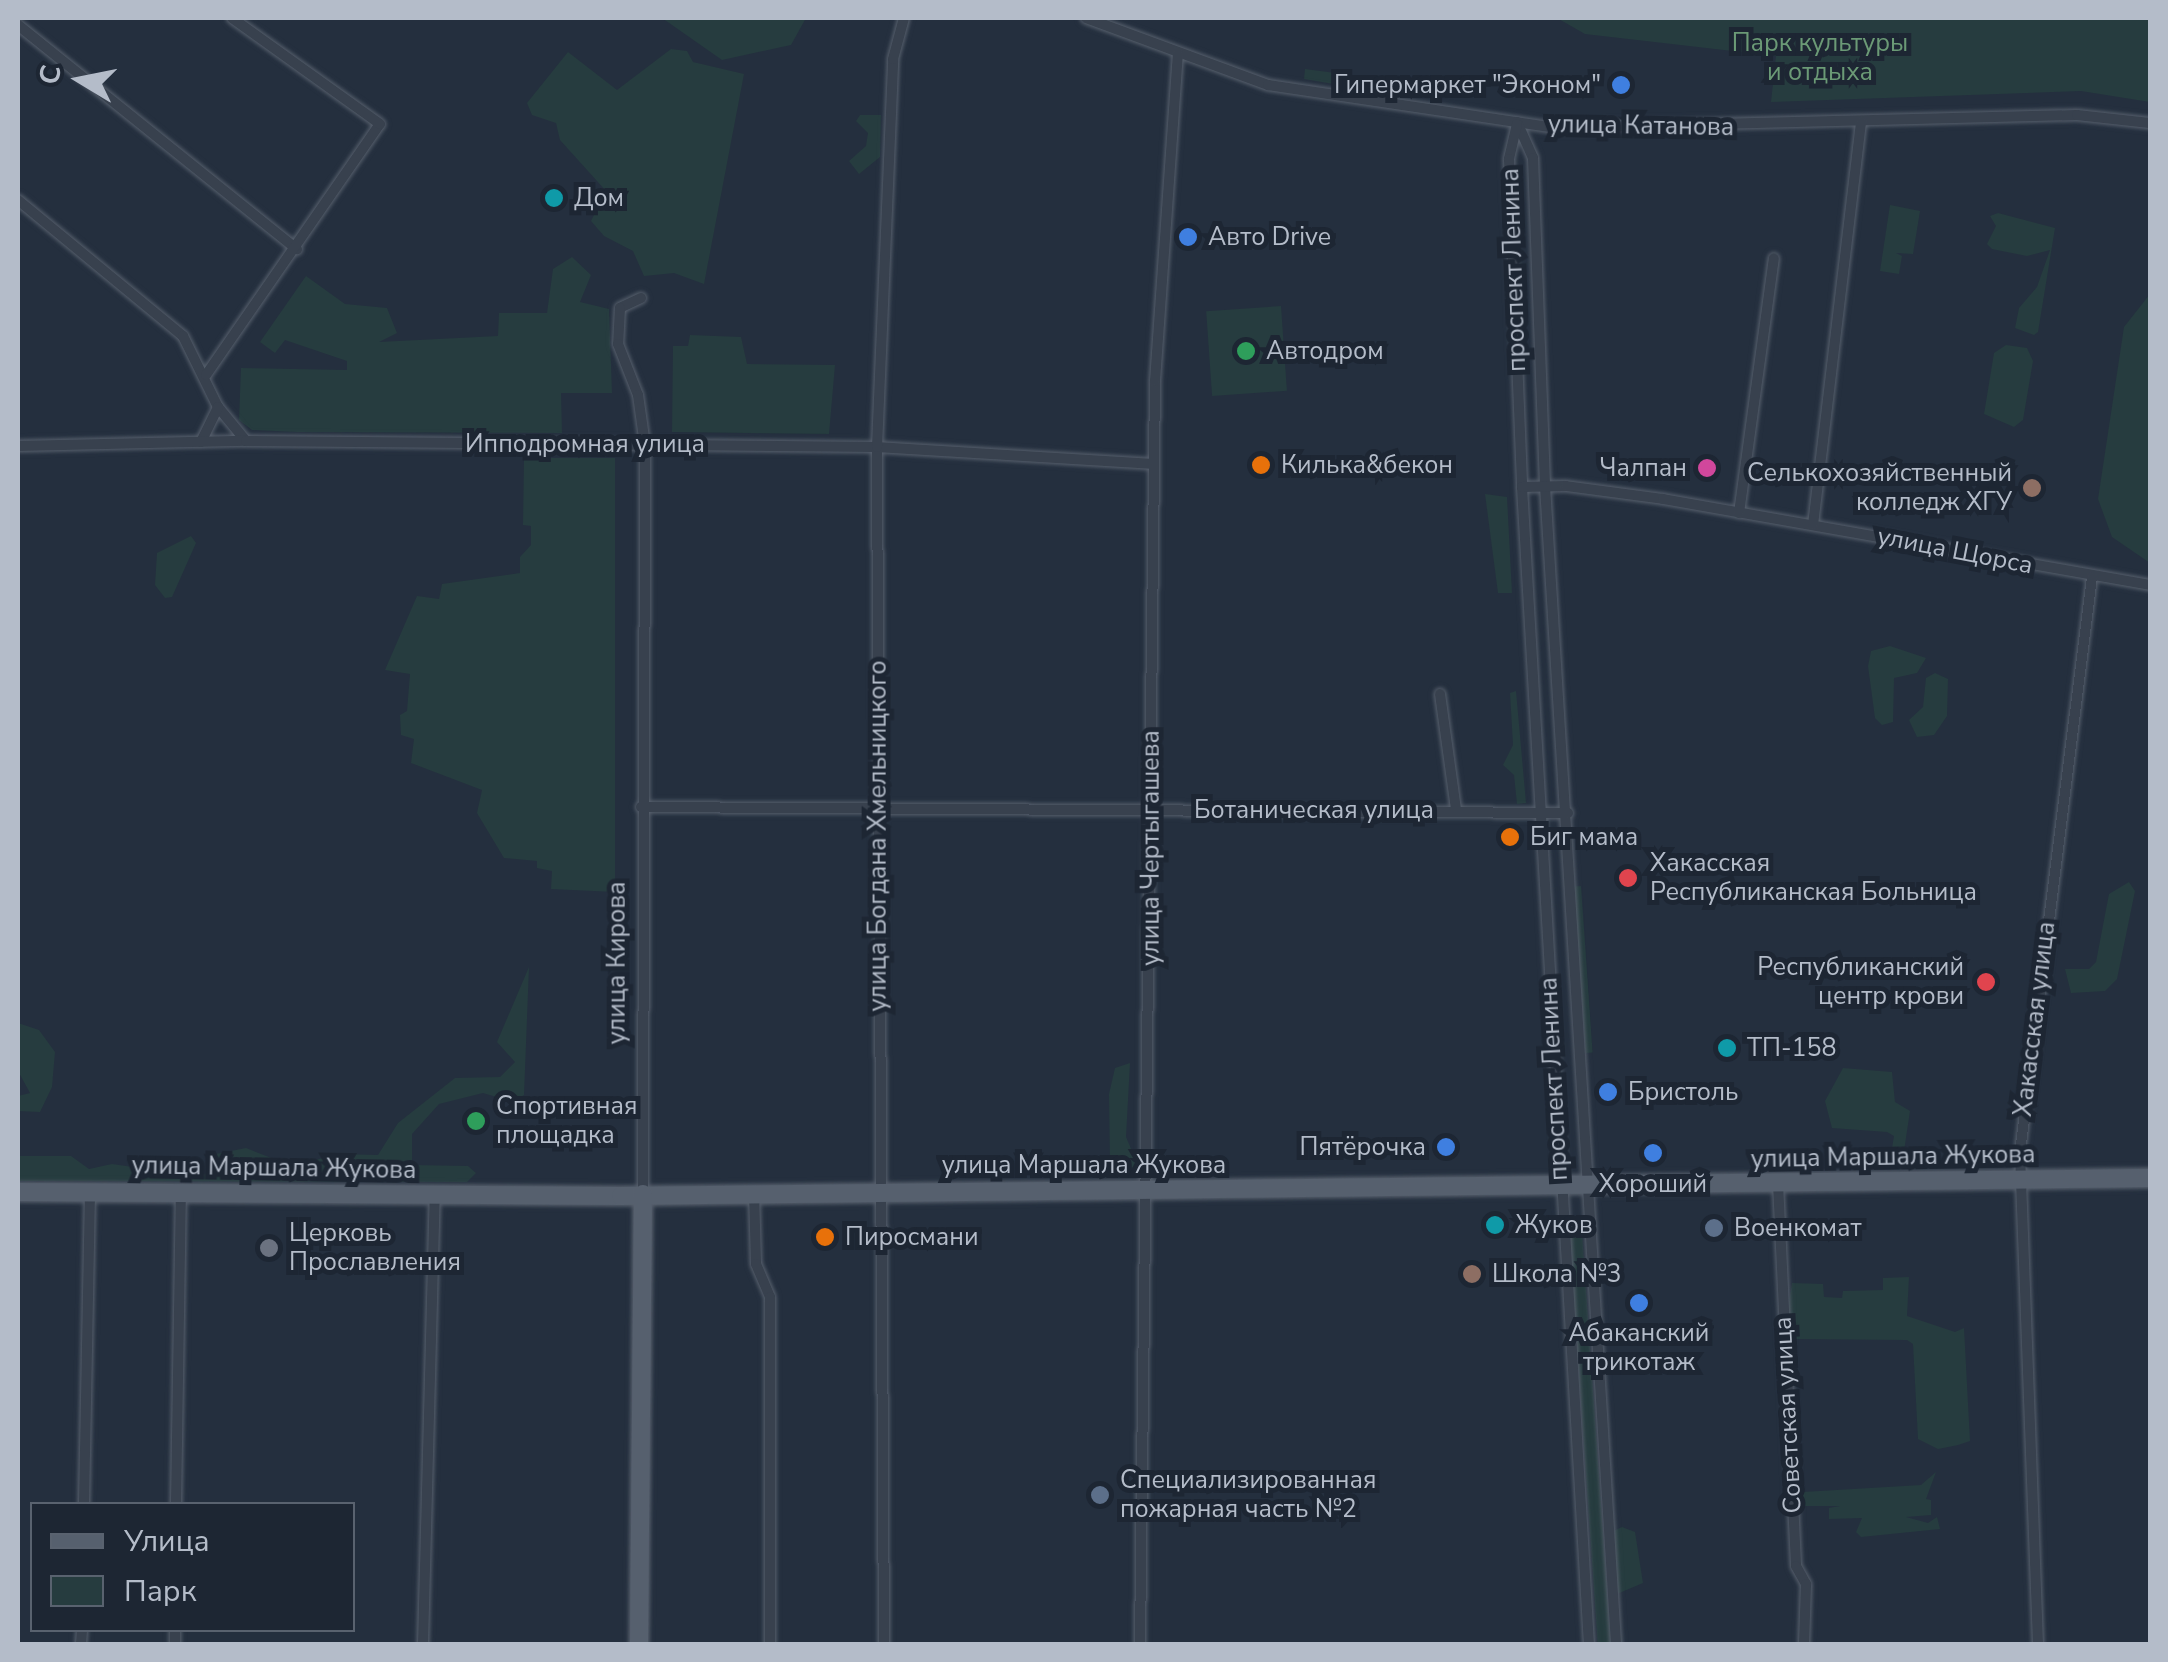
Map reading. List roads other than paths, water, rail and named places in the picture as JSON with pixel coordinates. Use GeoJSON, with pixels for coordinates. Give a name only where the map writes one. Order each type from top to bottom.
{"type":"FeatureCollection","features":[{"type":"Feature","properties":{"kind":"main road","name":"улица Маршала Жукова"},"geometry":{"type":"LineString","coordinates":[[18,1192],[436,1195],[1559,1189],[2150,1178]]}},
{"type":"Feature","properties":{"kind":"main road","name":"улица Кирова"},"geometry":{"type":"LineString","coordinates":[[639,1644],[643,1194]]}},
{"type":"Feature","properties":{"kind":"street"},"geometry":{"type":"LineString","coordinates":[[206,375],[297,249],[380,124],[232,18]]}},
{"type":"Feature","properties":{"kind":"street","name":"улица Богдана Хмельницкого"},"geometry":{"type":"LineString","coordinates":[[884,1644],[877,447],[897,28],[904,18]]}},
{"type":"Feature","properties":{"kind":"street","name":"улица Катанова"},"geometry":{"type":"LineString","coordinates":[[1086,18],[1178,54],[1291,90],[1517,122],[1604,130],[2077,115],[2150,123]]}},
{"type":"Feature","properties":{"kind":"street"},"geometry":{"type":"LineString","coordinates":[[18,25],[297,249]]}},
{"type":"Feature","properties":{"kind":"street","name":"улица Чертыгашева"},"geometry":{"type":"LineString","coordinates":[[1140,1644],[1148,1191],[1153,464],[1162,216],[1178,54]]}},
{"type":"Feature","properties":{"kind":"street","name":"проспект Ленина"},"geometry":{"type":"LineString","coordinates":[[1517,122],[1533,158],[1545,486],[1616,1644]]}},
{"type":"Feature","properties":{"kind":"street","name":"проспект Ленина"},"geometry":{"type":"LineString","coordinates":[[1517,122],[1509,158],[1522,487],[1559,1189],[1589,1644]]}},
{"type":"Feature","properties":{"kind":"street"},"geometry":{"type":"LineString","coordinates":[[1813,525],[1861,122]]}},
{"type":"Feature","properties":{"kind":"street"},"geometry":{"type":"LineString","coordinates":[[18,200],[168,320],[206,375],[218,407],[246,440]]}},
{"type":"Feature","properties":{"kind":"street"},"geometry":{"type":"LineString","coordinates":[[1739,513],[1774,258]]}},
{"type":"Feature","properties":{"kind":"street","name":"улица Кирова"},"geometry":{"type":"LineString","coordinates":[[641,298],[620,308],[618,344],[638,395],[645,445],[640,807],[643,1194]]}},
{"type":"Feature","properties":{"kind":"street"},"geometry":{"type":"LineString","coordinates":[[200,442],[218,407]]}},
{"type":"Feature","properties":{"kind":"street","name":"Ипподромная улица"},"geometry":{"type":"LineString","coordinates":[[18,446],[246,440],[877,447],[1153,464]]}},
{"type":"Feature","properties":{"kind":"street","name":"улица Щорса"},"geometry":{"type":"LineString","coordinates":[[1522,487],[1545,486],[1739,513],[2150,586]]}},
{"type":"Feature","properties":{"kind":"street","name":"Хакасская улица"},"geometry":{"type":"LineString","coordinates":[[2038,1644],[2020,1178],[2028,1063],[2092,576]]}},
{"type":"Feature","properties":{"kind":"street"},"geometry":{"type":"LineString","coordinates":[[1440,694],[1456,810]]}},
{"type":"Feature","properties":{"kind":"street","name":"Ботаническая улица"},"geometry":{"type":"LineString","coordinates":[[640,807],[1568,813]]}},
{"type":"Feature","properties":{"kind":"street","name":"Советская улица"},"geometry":{"type":"LineString","coordinates":[[1778,1184],[1796,1566],[1806,1584],[1804,1644]]}},
{"type":"Feature","properties":{"kind":"street"},"geometry":{"type":"LineString","coordinates":[[84,1502],[90,1192]]}},
{"type":"Feature","properties":{"kind":"street"},"geometry":{"type":"LineString","coordinates":[[176,1502],[181,1192]]}},
{"type":"Feature","properties":{"kind":"street"},"geometry":{"type":"LineString","coordinates":[[754,1192],[756,1264],[770,1297],[770,1644]]}},
{"type":"Feature","properties":{"kind":"street"},"geometry":{"type":"LineString","coordinates":[[423,1644],[436,1195]]}},
{"type":"Feature","properties":{"kind":"place","name":"Гипермаркет \"Эконом\""},"geometry":{"type":"Point","coordinates":[1621,85]}},
{"type":"Feature","properties":{"kind":"place","name":"Дом"},"geometry":{"type":"Point","coordinates":[554,198]}},
{"type":"Feature","properties":{"kind":"place","name":"Авто Drive"},"geometry":{"type":"Point","coordinates":[1188,237]}},
{"type":"Feature","properties":{"kind":"place","name":"Автодром"},"geometry":{"type":"Point","coordinates":[1246,351]}},
{"type":"Feature","properties":{"kind":"place","name":"Килька&бекон"},"geometry":{"type":"Point","coordinates":[1261,465]}},
{"type":"Feature","properties":{"kind":"place","name":"Чалпан"},"geometry":{"type":"Point","coordinates":[1707,468]}},
{"type":"Feature","properties":{"kind":"place","name":"Селькохозяйственный колледж ХГУ"},"geometry":{"type":"Point","coordinates":[2032,488]}},
{"type":"Feature","properties":{"kind":"place","name":"Биг мама"},"geometry":{"type":"Point","coordinates":[1510,837]}},
{"type":"Feature","properties":{"kind":"place","name":"Хакасская Республиканская Больница"},"geometry":{"type":"Point","coordinates":[1628,878]}},
{"type":"Feature","properties":{"kind":"place","name":"Республиканский центр крови"},"geometry":{"type":"Point","coordinates":[1986,982]}},
{"type":"Feature","properties":{"kind":"place","name":"ТП-158"},"geometry":{"type":"Point","coordinates":[1727,1048]}},
{"type":"Feature","properties":{"kind":"place","name":"Бристоль"},"geometry":{"type":"Point","coordinates":[1608,1092]}},
{"type":"Feature","properties":{"kind":"place","name":"Спортивная площадка"},"geometry":{"type":"Point","coordinates":[476,1121]}},
{"type":"Feature","properties":{"kind":"place","name":"Пятёрочка"},"geometry":{"type":"Point","coordinates":[1446,1147]}},
{"type":"Feature","properties":{"kind":"place","name":"Хороший"},"geometry":{"type":"Point","coordinates":[1653,1153]}},
{"type":"Feature","properties":{"kind":"place","name":"Жуков"},"geometry":{"type":"Point","coordinates":[1495,1225]}},
{"type":"Feature","properties":{"kind":"place","name":"Военкомат"},"geometry":{"type":"Point","coordinates":[1714,1228]}},
{"type":"Feature","properties":{"kind":"place","name":"Пиросмани"},"geometry":{"type":"Point","coordinates":[825,1237]}},
{"type":"Feature","properties":{"kind":"place","name":"Церковь Прославления"},"geometry":{"type":"Point","coordinates":[269,1248]}},
{"type":"Feature","properties":{"kind":"place","name":"Школа №3"},"geometry":{"type":"Point","coordinates":[1472,1274]}},
{"type":"Feature","properties":{"kind":"place","name":"Абаканский трикотаж"},"geometry":{"type":"Point","coordinates":[1639,1303]}},
{"type":"Feature","properties":{"kind":"place","name":"Специализированная пожарная часть №2"},"geometry":{"type":"Point","coordinates":[1100,1495]}},
{"type":"Feature","properties":{"kind":"park label","name":"Парк культуры и отдыха"},"geometry":{"type":"Point","coordinates":[1820,58]}}]}
